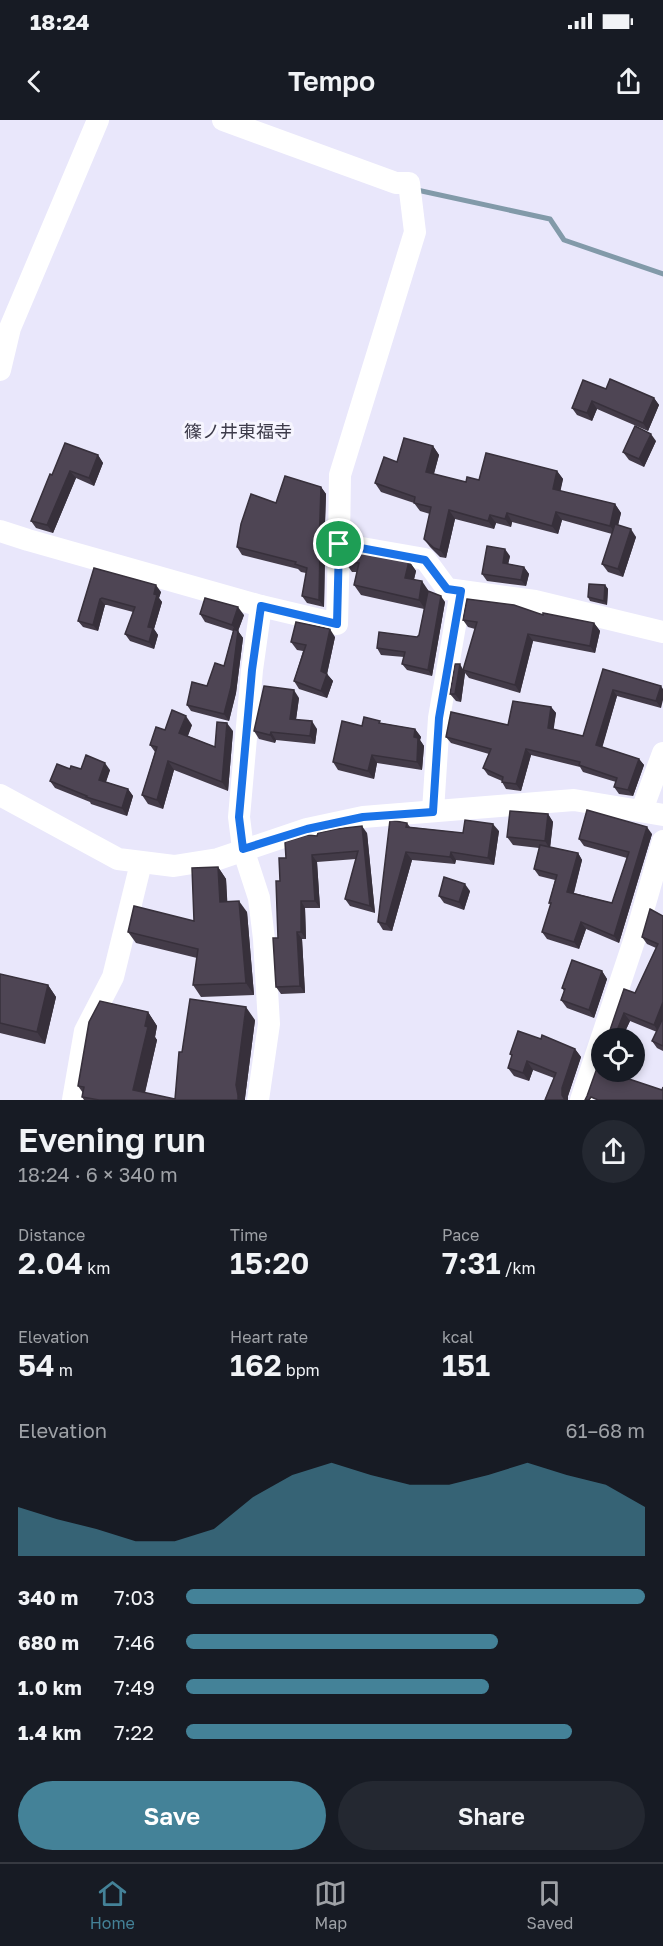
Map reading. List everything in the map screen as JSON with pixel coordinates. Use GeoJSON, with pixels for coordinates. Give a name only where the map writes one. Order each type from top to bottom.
{"type":"FeatureCollection","features":[{"type":"Feature","properties":{"kind":"street"},"geometry":{"type":"LineString","coordinates":[[0,370],[10,328],[98,120]]}},
{"type":"Feature","properties":{"kind":"street"},"geometry":{"type":"LineString","coordinates":[[0,531],[261,606],[337,624],[340,475],[415,232],[409,183],[396,183],[223,120]]}},
{"type":"Feature","properties":{"kind":"street"},"geometry":{"type":"LineString","coordinates":[[339,544],[425,560],[447,589],[535,601],[663,632]]}},
{"type":"Feature","properties":{"kind":"street"},"geometry":{"type":"LineString","coordinates":[[433,812],[439,718],[461,591]]}},
{"type":"Feature","properties":{"kind":"street"},"geometry":{"type":"LineString","coordinates":[[258,1100],[269,1024],[264,939],[259,898],[243,849],[239,817],[252,670],[261,606]]}},
{"type":"Feature","properties":{"kind":"street"},"geometry":{"type":"LineString","coordinates":[[0,795],[118,859],[174,866],[218,859],[307,829],[363,817],[574,800],[652,813],[663,753]]}},
{"type":"Feature","properties":{"kind":"street"},"geometry":{"type":"LineString","coordinates":[[581,1100],[636,935],[663,841]]}},
{"type":"Feature","properties":{"kind":"street"},"geometry":{"type":"LineString","coordinates":[[73,1100],[85,1031],[113,977],[141,863]]}},
{"type":"Feature","properties":{"kind":"building"},"geometry":{"type":"Polygon","coordinates":[[[610,379],[654,398],[643,423],[592,401],[587,413],[572,408],[583,380],[606,389],[610,379]]]}},
{"type":"Feature","properties":{"kind":"building"},"geometry":{"type":"Polygon","coordinates":[[[635,426],[651,434],[639,459],[623,452],[635,426]]]}},
{"type":"Feature","properties":{"kind":"building"},"geometry":{"type":"Polygon","coordinates":[[[404,438],[433,446],[426,472],[466,482],[467,477],[479,480],[486,453],[557,471],[553,489],[615,504],[610,526],[556,512],[552,526],[507,513],[505,519],[490,515],[488,521],[449,510],[440,550],[434,548],[424,539],[431,507],[414,503],[415,497],[375,483],[384,457],[397,462],[404,438]]]}},
{"type":"Feature","properties":{"kind":"building"},"geometry":{"type":"Polygon","coordinates":[[[65,443],[98,455],[89,478],[70,471],[47,525],[31,521],[50,474],[52,475],[65,443]]]}},
{"type":"Feature","properties":{"kind":"building"},"geometry":{"type":"Polygon","coordinates":[[[285,476],[321,487],[319,600],[302,596],[307,568],[295,564],[296,562],[237,547],[241,524],[251,494],[276,503],[285,476]]]}},
{"type":"Feature","properties":{"kind":"building"},"geometry":{"type":"Polygon","coordinates":[[[615,524],[631,529],[618,569],[602,564],[615,524]]]}},
{"type":"Feature","properties":{"kind":"building"},"geometry":{"type":"Polygon","coordinates":[[[487,546],[505,549],[503,563],[524,567],[521,580],[482,574],[487,546]]]}},
{"type":"Feature","properties":{"kind":"building"},"geometry":{"type":"Polygon","coordinates":[[[345,550],[409,561],[405,578],[422,581],[419,600],[354,585],[359,563],[345,562],[345,550]]]}},
{"type":"Feature","properties":{"kind":"building"},"geometry":{"type":"Polygon","coordinates":[[[94,568],[156,585],[154,594],[157,595],[148,627],[153,628],[149,642],[125,634],[135,607],[102,598],[93,625],[78,621],[94,568]]]}},
{"type":"Feature","properties":{"kind":"building"},"geometry":{"type":"Polygon","coordinates":[[[589,584],[605,585],[604,601],[588,597],[589,584]]]}},
{"type":"Feature","properties":{"kind":"building"},"geometry":{"type":"Polygon","coordinates":[[[428,591],[441,596],[428,670],[402,664],[405,652],[377,648],[379,632],[417,637],[419,635],[428,591]]]}},
{"type":"Feature","properties":{"kind":"building"},"geometry":{"type":"Polygon","coordinates":[[[205,598],[238,607],[232,625],[200,614],[205,598]]]}},
{"type":"Feature","properties":{"kind":"building"},"geometry":{"type":"Polygon","coordinates":[[[467,599],[514,605],[543,615],[543,613],[594,623],[590,646],[528,634],[515,685],[463,670],[477,622],[463,620],[467,599]]]}},
{"type":"Feature","properties":{"kind":"building"},"geometry":{"type":"Polygon","coordinates":[[[296,622],[330,629],[321,671],[327,674],[321,691],[294,681],[306,645],[291,642],[296,622]]]}},
{"type":"Feature","properties":{"kind":"building"},"geometry":{"type":"Polygon","coordinates":[[[234,629],[238,631],[231,687],[224,714],[187,705],[192,682],[207,686],[215,663],[224,666],[234,629]]]}},
{"type":"Feature","properties":{"kind":"building"},"geometry":{"type":"Polygon","coordinates":[[[455,664],[460,664],[455,694],[450,694],[455,664]]]}},
{"type":"Feature","properties":{"kind":"building"},"geometry":{"type":"Polygon","coordinates":[[[603,669],[661,686],[656,701],[613,690],[596,745],[639,759],[628,790],[614,787],[617,778],[579,765],[580,762],[526,749],[516,784],[502,782],[503,777],[483,768],[491,749],[446,737],[451,712],[508,725],[513,701],[551,707],[548,728],[583,736],[603,669]]]}},
{"type":"Feature","properties":{"kind":"building"},"geometry":{"type":"Polygon","coordinates":[[[264,686],[294,690],[290,719],[312,721],[310,736],[271,732],[270,735],[254,731],[264,686]]]}},
{"type":"Feature","properties":{"kind":"building"},"geometry":{"type":"Polygon","coordinates":[[[172,710],[186,716],[179,733],[215,747],[217,722],[227,723],[222,782],[168,761],[157,800],[142,795],[157,747],[150,745],[156,727],[165,730],[172,710]]]}},
{"type":"Feature","properties":{"kind":"building"},"geometry":{"type":"Polygon","coordinates":[[[364,717],[380,721],[379,723],[415,729],[414,737],[418,738],[417,762],[372,755],[368,771],[333,762],[342,721],[362,726],[364,717]]]}},
{"type":"Feature","properties":{"kind":"building"},"geometry":{"type":"Polygon","coordinates":[[[86,755],[105,763],[99,780],[128,789],[122,808],[86,797],[50,781],[57,764],[70,769],[71,766],[81,769],[86,755]]]}},
{"type":"Feature","properties":{"kind":"building"},"geometry":{"type":"Polygon","coordinates":[[[587,810],[647,827],[614,936],[581,922],[574,942],[542,932],[557,875],[534,869],[540,845],[578,853],[567,892],[612,903],[629,852],[579,839],[587,810]]]}},
{"type":"Feature","properties":{"kind":"building"},"geometry":{"type":"Polygon","coordinates":[[[510,811],[548,814],[545,841],[507,837],[510,811]]]}},
{"type":"Feature","properties":{"kind":"building"},"geometry":{"type":"Polygon","coordinates":[[[390,820],[407,823],[406,827],[463,833],[465,820],[493,824],[488,858],[451,852],[450,857],[406,852],[386,924],[378,922],[390,820]]]}},
{"type":"Feature","properties":{"kind":"building"},"geometry":{"type":"Polygon","coordinates":[[[362,826],[370,906],[345,899],[358,851],[312,855],[315,901],[301,901],[301,932],[297,932],[300,986],[276,987],[273,938],[278,938],[276,881],[280,881],[279,858],[286,858],[285,842],[307,835],[317,836],[318,833],[336,829],[362,826]]]}},
{"type":"Feature","properties":{"kind":"building"},"geometry":{"type":"Polygon","coordinates":[[[218,867],[220,902],[239,901],[246,983],[193,985],[198,949],[128,932],[134,906],[194,921],[192,868],[218,867]]]}},
{"type":"Feature","properties":{"kind":"building"},"geometry":{"type":"Polygon","coordinates":[[[444,877],[465,884],[459,902],[439,896],[444,877]]]}},
{"type":"Feature","properties":{"kind":"building"},"geometry":{"type":"Polygon","coordinates":[[[650,909],[663,916],[663,1002],[654,1025],[624,1013],[618,1028],[611,1028],[624,989],[635,993],[658,944],[642,937],[650,909]]]}},
{"type":"Feature","properties":{"kind":"building"},"geometry":{"type":"Polygon","coordinates":[[[572,960],[602,971],[589,1010],[561,1000],[565,989],[562,988],[572,960]]]}},
{"type":"Feature","properties":{"kind":"building"},"geometry":{"type":"Polygon","coordinates":[[[0,974],[48,985],[37,1032],[0,1023],[0,974]]]}},
{"type":"Feature","properties":{"kind":"building"},"geometry":{"type":"Polygon","coordinates":[[[190,999],[246,1007],[236,1085],[238,1100],[99,1100],[82,1097],[84,1087],[78,1086],[89,1022],[100,1001],[148,1012],[145,1026],[148,1027],[133,1090],[175,1099],[179,1052],[182,1052],[190,999]]]}},
{"type":"Feature","properties":{"kind":"building"},"geometry":{"type":"Polygon","coordinates":[[[663,1020],[663,1046],[652,1041],[663,1020]]]}},
{"type":"Feature","properties":{"kind":"building"},"geometry":{"type":"Polygon","coordinates":[[[518,1031],[541,1039],[542,1035],[575,1049],[562,1088],[565,1100],[545,1100],[556,1073],[527,1061],[523,1073],[508,1068],[518,1031]]]}},
{"type":"Feature","properties":{"kind":"building"},"geometry":{"type":"Polygon","coordinates":[[[592,1082],[638,1082],[662,1090],[663,1087],[663,1100],[598,1100],[591,1097],[585,1100],[592,1082]]]}},
{"type":"Feature","properties":{"kind":"waterway"},"geometry":{"type":"LineString","coordinates":[[417,190],[550,219],[564,240],[663,274]]}},
{"type":"Feature","properties":{"kind":"district","name":"篠ノ井東福寺"},"geometry":{"type":"Point","coordinates":[238,432]}},
{"type":"Feature","properties":{"kind":"route"},"geometry":{"type":"LineString","coordinates":[[339,544],[425,560],[447,589],[461,591],[439,718],[433,812],[363,817],[307,829],[243,849],[239,817],[252,670],[261,606],[337,624],[339,544]]}}]}
